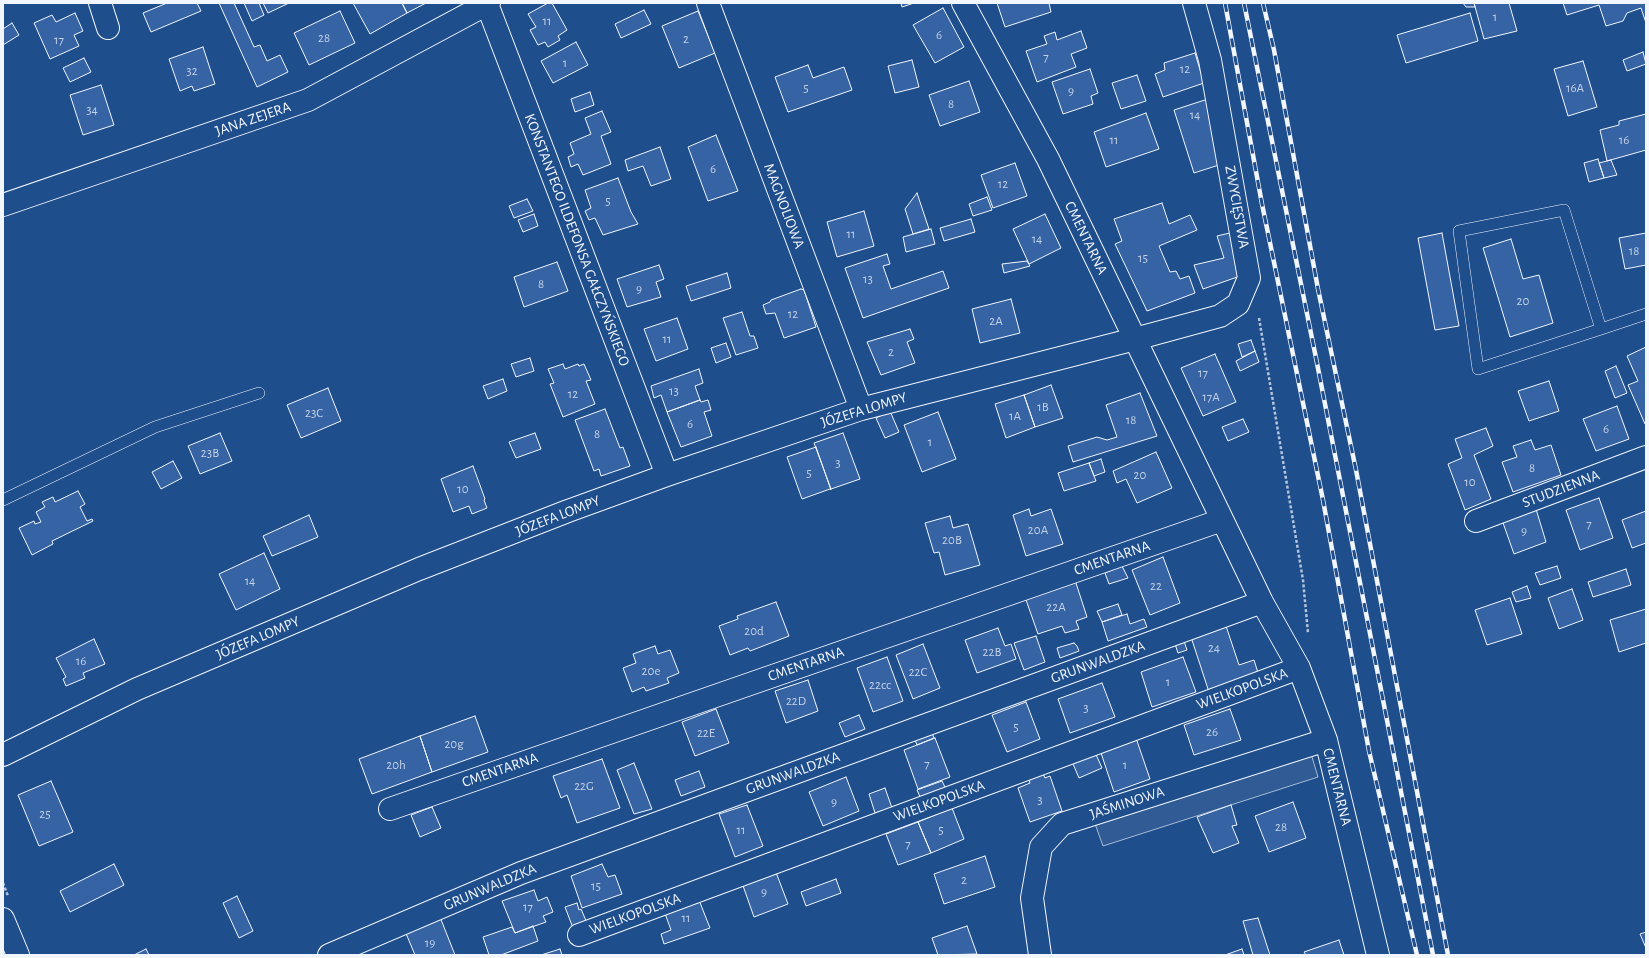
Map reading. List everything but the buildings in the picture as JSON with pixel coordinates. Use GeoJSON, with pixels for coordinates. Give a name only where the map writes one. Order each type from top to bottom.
{"type":"FeatureCollection","features":[{"type":"Feature","properties":{"kind":"street"},"geometry":{"type":"LineString","coordinates":[[100,3],[108,28]]}},
{"type":"Feature","properties":{"kind":"street","name":"JANA ZEJERA"},"geometry":{"type":"LineString","coordinates":[[3,205],[308,100],[488,3]]}},
{"type":"Feature","properties":{"kind":"street","name":"KONSTANTEGO ILDEFONSA GAŁCZYŃSKIEGO"},"geometry":{"type":"LineString","coordinates":[[488,3],[667,475]]}},
{"type":"Feature","properties":{"kind":"street","name":"MAGNOLIOWA"},"geometry":{"type":"LineString","coordinates":[[708,3],[861,409]]}},
{"type":"Feature","properties":{"kind":"street","name":"CMENTARNA"},"geometry":{"type":"LineString","coordinates":[[963,3],[1048,159],[1262,602],[1298,668],[1326,740],[1378,955]]}},
{"type":"Feature","properties":{"kind":"street","name":"ZWYCIĘSTWA"},"geometry":{"type":"LineString","coordinates":[[1135,339],[1220,316],[1238,304],[1249,278],[1210,60],[1194,3]]}},
{"type":"Feature","properties":{"kind":"street","name":"JÓZEFA LOMPY"},"geometry":{"type":"LineString","coordinates":[[3,755],[137,689],[405,575],[568,511],[667,475],[861,409],[1135,339]]}},
{"type":"Feature","properties":{"kind":"street","name":"STUDZIENNA"},"geometry":{"type":"LineString","coordinates":[[1476,522],[1646,457]]}},
{"type":"Feature","properties":{"kind":"street","name":"CMENTARNA"},"geometry":{"type":"LineString","coordinates":[[390,809],[1222,520]]}},
{"type":"Feature","properties":{"kind":"street","name":"GRUNWALDZKA"},"geometry":{"type":"LineString","coordinates":[[329,955],[521,872],[1262,602]]}},
{"type":"Feature","properties":{"kind":"street","name":"WIELKOPOLSKA"},"geometry":{"type":"LineString","coordinates":[[579,935],[1298,668]]}},
{"type":"Feature","properties":{"kind":"street","name":"JAŚMINOWA"},"geometry":{"type":"LineString","coordinates":[[1040,955],[1032,898],[1040,847],[1062,824],[1326,740]]}},
{"type":"Feature","properties":{"kind":"street"},"geometry":{"type":"LineString","coordinates":[[3,919],[18,955]]}},
{"type":"Feature","properties":{"kind":"lane"},"geometry":{"type":"LineString","coordinates":[[1602,329],[1564,210],[1459,231],[1478,369],[1602,329],[1646,314]]}},
{"type":"Feature","properties":{"kind":"lane"},"geometry":{"type":"LineString","coordinates":[[3,500],[155,427],[259,394]]}},
{"type":"Feature","properties":{"kind":"path"},"geometry":{"type":"LineString","coordinates":[[1257,311],[1301,573],[1309,641]]}},
{"type":"Feature","properties":{"kind":"shaded area"},"geometry":{"type":"Polygon","coordinates":[[[1310,750],[1318,777],[1103,846],[1094,821],[1310,750]]]}},
{"type":"Feature","properties":{"kind":"railway"},"geometry":{"type":"LineString","coordinates":[[1225,3],[1262,204],[1323,500],[1369,751],[1417,955]]}},
{"type":"Feature","properties":{"kind":"railway"},"geometry":{"type":"LineString","coordinates":[[1244,3],[1316,358],[1433,955]]}},
{"type":"Feature","properties":{"kind":"railway"},"geometry":{"type":"LineString","coordinates":[[1263,3],[1274,50],[1318,289],[1356,470],[1448,955]]}}]}
